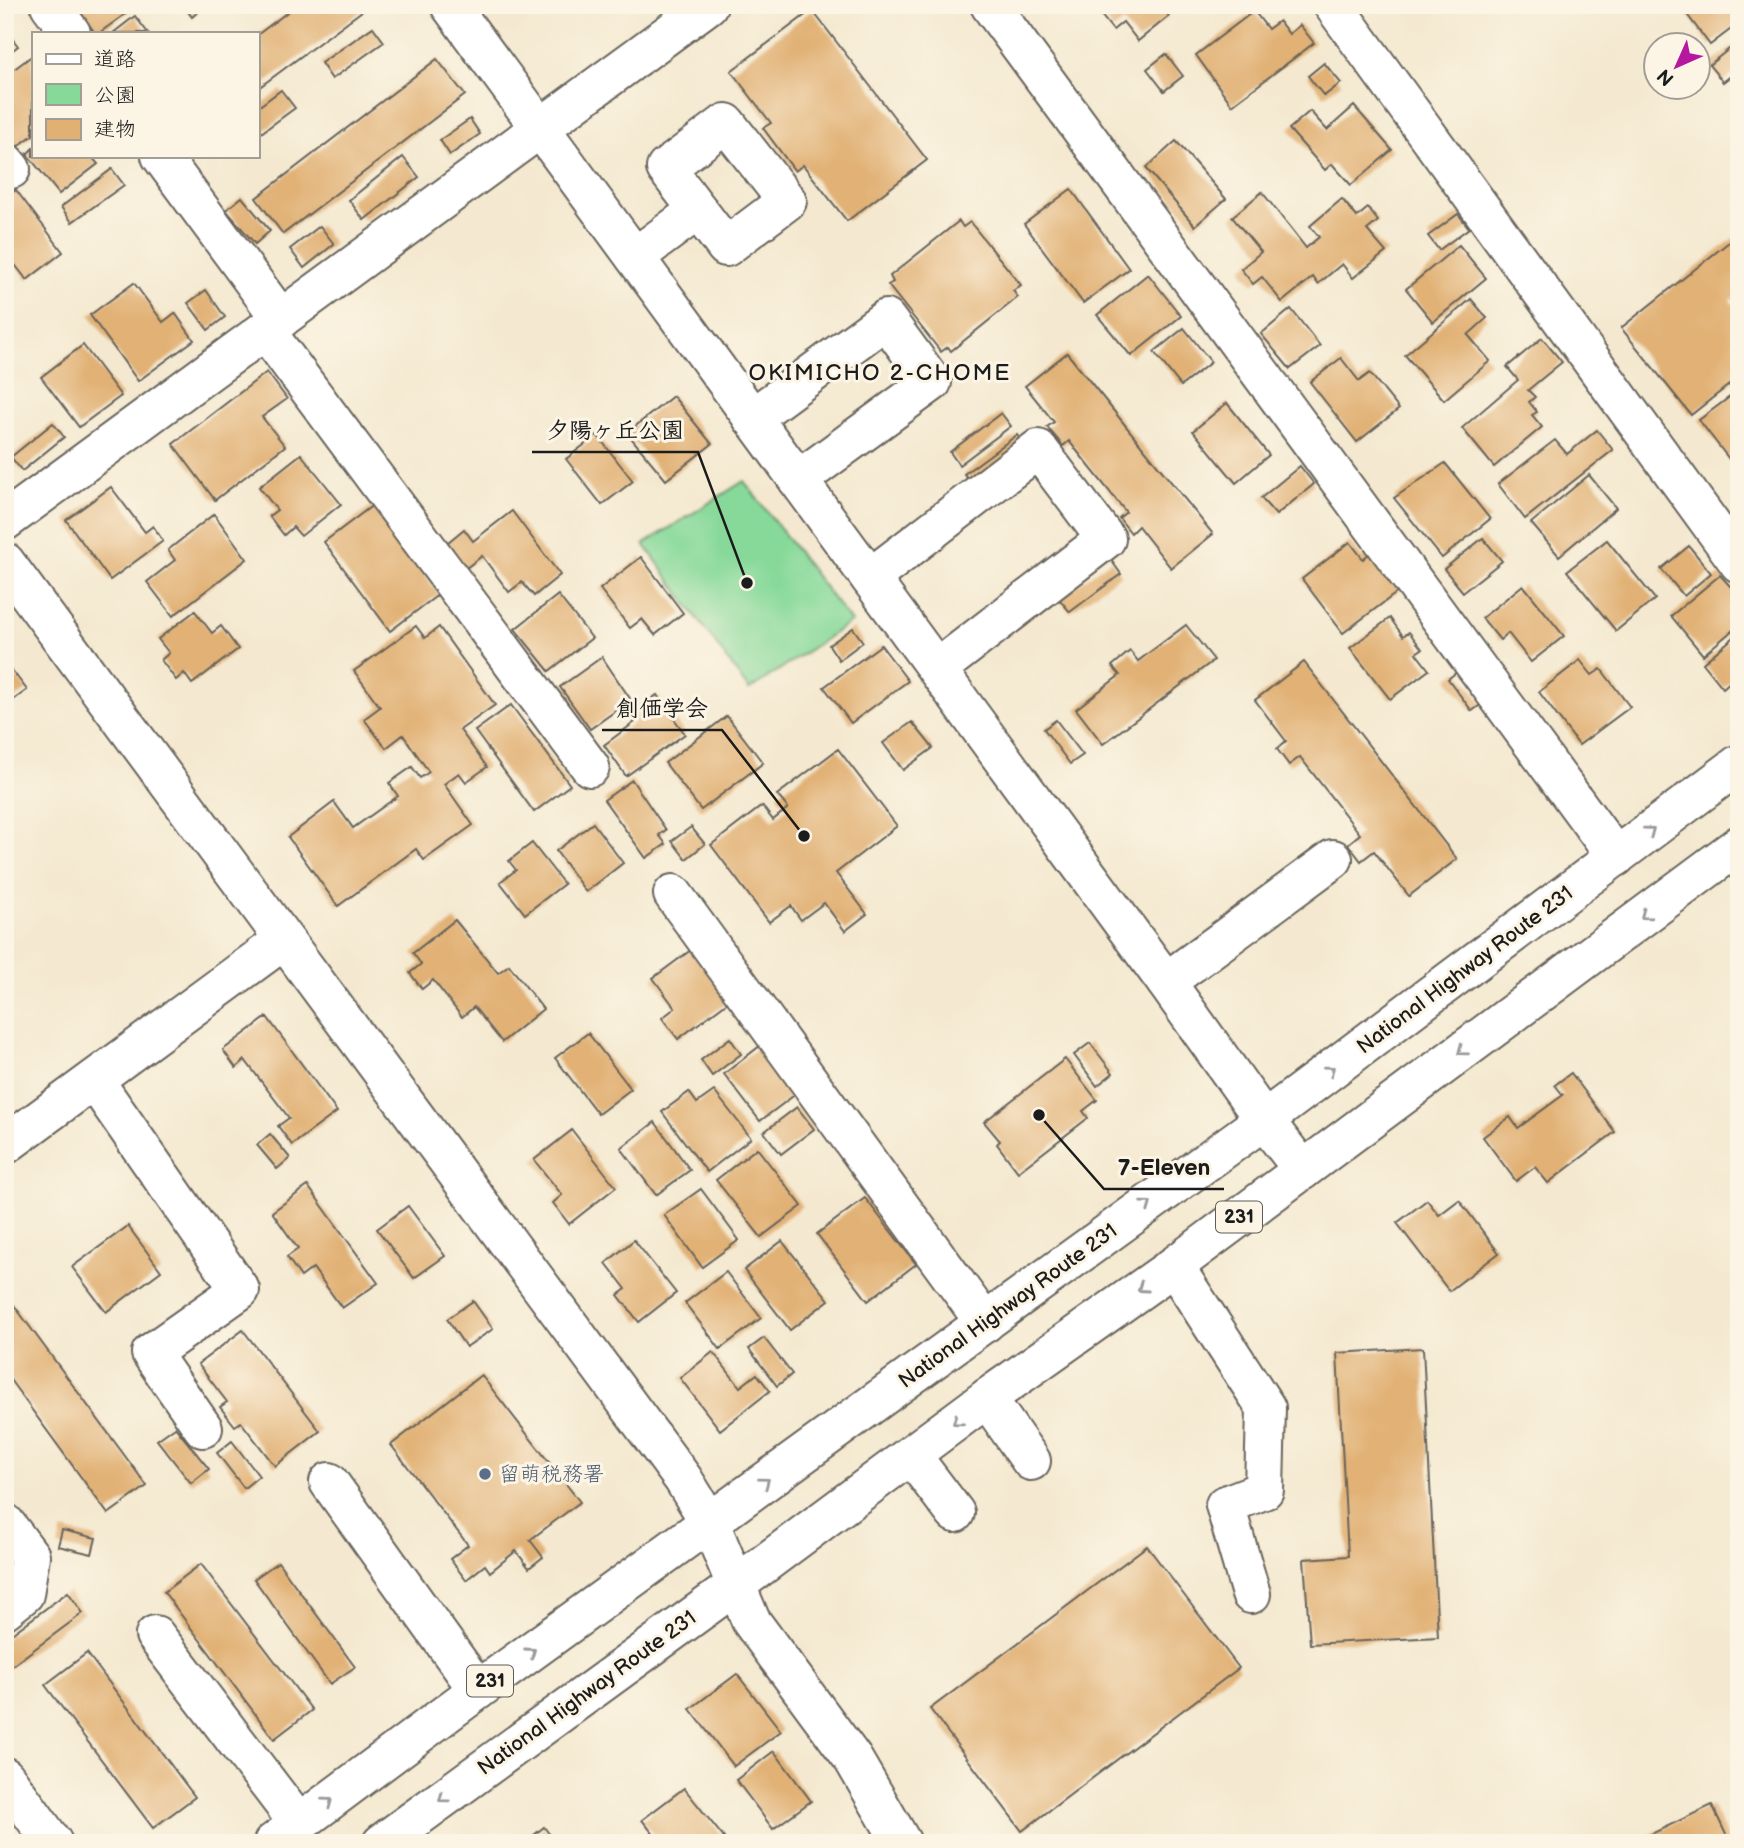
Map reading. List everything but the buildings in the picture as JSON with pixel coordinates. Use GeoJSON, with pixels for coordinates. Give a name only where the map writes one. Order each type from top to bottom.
{"type":"FeatureCollection","features":[{"type":"Feature","properties":{"kind":"main road"},"geometry":{"type":"LineString","coordinates":[[50,5],[70,32]]}},
{"type":"Feature","properties":{"kind":"main road"},"geometry":{"type":"LineString","coordinates":[[450,5],[1303,1170]]}},
{"type":"Feature","properties":{"kind":"main road"},"geometry":{"type":"LineString","coordinates":[[5,521],[708,5]]}},
{"type":"Feature","properties":{"kind":"main road"},"geometry":{"type":"LineString","coordinates":[[990,5],[1616,857]]}},
{"type":"Feature","properties":{"kind":"main road"},"geometry":{"type":"LineString","coordinates":[[1333,5],[1739,563]]}},
{"type":"Feature","properties":{"kind":"main road"},"geometry":{"type":"LineString","coordinates":[[162,158],[273,325],[590,767]]}},
{"type":"Feature","properties":{"kind":"main road"},"geometry":{"type":"LineString","coordinates":[[635,257],[698,210]]}},
{"type":"Feature","properties":{"kind":"main road"},"geometry":{"type":"LineString","coordinates":[[752,418],[886,319],[932,382],[798,480]]}},
{"type":"Feature","properties":{"kind":"main road"},"geometry":{"type":"LineString","coordinates":[[870,578],[1038,449],[1106,539],[937,669]]}},
{"type":"Feature","properties":{"kind":"main road"},"geometry":{"type":"LineString","coordinates":[[5,562],[684,1479],[710,1523],[751,1621],[853,1759],[902,1843]]}},
{"type":"Feature","properties":{"kind":"main road","name":"National Highway Route 231"},"geometry":{"type":"LineString","coordinates":[[286,1833],[478,1690],[1264,1120],[1739,764]]}},
{"type":"Feature","properties":{"kind":"main road","name":"National Highway Route 231"},"geometry":{"type":"LineString","coordinates":[[382,1843],[987,1398],[1174,1266],[1739,845]]}},
{"type":"Feature","properties":{"kind":"main road"},"geometry":{"type":"LineString","coordinates":[[1167,982],[1333,859]]}},
{"type":"Feature","properties":{"kind":"main road"},"geometry":{"type":"LineString","coordinates":[[673,894],[985,1323]]}},
{"type":"Feature","properties":{"kind":"main road"},"geometry":{"type":"LineString","coordinates":[[5,1145],[284,940]]}},
{"type":"Feature","properties":{"kind":"main road"},"geometry":{"type":"LineString","coordinates":[[94,1080],[240,1290],[150,1353],[203,1428]]}},
{"type":"Feature","properties":{"kind":"main road"},"geometry":{"type":"LineString","coordinates":[[1174,1266],[1266,1408],[1264,1490],[1225,1505],[1251,1594]]}},
{"type":"Feature","properties":{"kind":"main road"},"geometry":{"type":"LineString","coordinates":[[987,1398],[1031,1461]]}},
{"type":"Feature","properties":{"kind":"main road"},"geometry":{"type":"LineString","coordinates":[[911,1455],[955,1513]]}},
{"type":"Feature","properties":{"kind":"main road"},"geometry":{"type":"LineString","coordinates":[[329,1482],[478,1690]]}},
{"type":"Feature","properties":{"kind":"main road"},"geometry":{"type":"LineString","coordinates":[[5,1523],[30,1556],[24,1594],[5,1609]]}},
{"type":"Feature","properties":{"kind":"main road"},"geometry":{"type":"LineString","coordinates":[[155,1635],[286,1833]]}},
{"type":"Feature","properties":{"kind":"main road"},"geometry":{"type":"LineString","coordinates":[[5,1777],[53,1843]]}},
{"type":"Feature","properties":{"kind":"green space"},"geometry":{"type":"Polygon","coordinates":[[[744,481],[851,622],[749,690],[644,544],[744,481]]]}},
{"type":"Feature","properties":{"kind":"place","name":"夕陽ヶ丘公園"},"geometry":{"type":"Point","coordinates":[747,583]}},
{"type":"Feature","properties":{"kind":"place","name":"創価学会"},"geometry":{"type":"Point","coordinates":[804,836]}},
{"type":"Feature","properties":{"kind":"place","name":"7-Eleven"},"geometry":{"type":"Point","coordinates":[1039,1115]}},
{"type":"Feature","properties":{"kind":"place","name":"留萌税務署"},"geometry":{"type":"Point","coordinates":[485,1474]}},
{"type":"Feature","properties":{"kind":"district","name":"OKIMICHO 2-CHOME"},"geometry":{"type":"Point","coordinates":[880,373]}}]}
